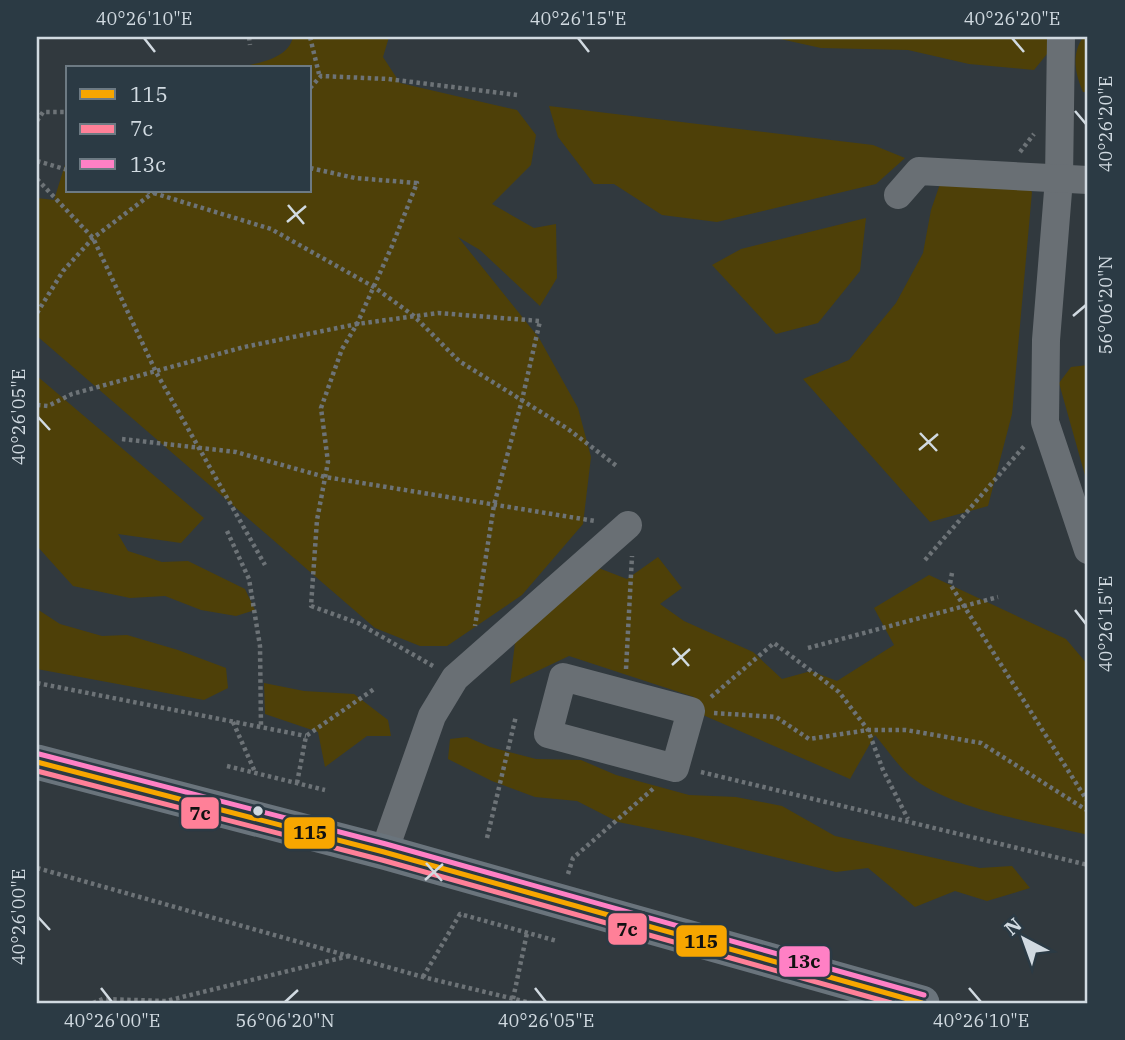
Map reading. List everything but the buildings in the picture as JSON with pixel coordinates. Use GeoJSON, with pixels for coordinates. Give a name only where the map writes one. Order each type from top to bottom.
{"type":"FeatureCollection","features":[{"type":"Feature","properties":{"kind":"main road"},"geometry":{"type":"LineString","coordinates":[[37,762],[384,852],[922,1003]]}},
{"type":"Feature","properties":{"kind":"street"},"geometry":{"type":"LineString","coordinates":[[1061,37],[1059,179],[1046,340],[1045,422],[1088,550]]}},
{"type":"Feature","properties":{"kind":"street"},"geometry":{"type":"LineString","coordinates":[[898,195],[919,171],[1088,180]]}},
{"type":"Feature","properties":{"kind":"street"},"geometry":{"type":"LineString","coordinates":[[384,852],[432,716],[455,678],[628,525]]}},
{"type":"Feature","properties":{"kind":"street"},"geometry":{"type":"LineString","coordinates":[[563,677],[624,694],[691,711],[675,768],[548,734],[563,677]]}},
{"type":"Feature","properties":{"kind":"path"},"geometry":{"type":"LineString","coordinates":[[249,37],[250,45]]}},
{"type":"Feature","properties":{"kind":"path"},"geometry":{"type":"LineString","coordinates":[[310,37],[319,74]]}},
{"type":"Feature","properties":{"kind":"path"},"geometry":{"type":"LineString","coordinates":[[312,86],[321,76],[374,78],[517,96]]}},
{"type":"Feature","properties":{"kind":"path"},"geometry":{"type":"LineString","coordinates":[[37,121],[43,111],[66,112]]}},
{"type":"Feature","properties":{"kind":"path"},"geometry":{"type":"LineString","coordinates":[[37,161],[66,169]]}},
{"type":"Feature","properties":{"kind":"path"},"geometry":{"type":"LineString","coordinates":[[312,168],[355,178],[417,183],[374,287],[342,349],[321,408],[328,462],[317,520],[312,607],[358,623],[455,678]]}},
{"type":"Feature","properties":{"kind":"path"},"geometry":{"type":"LineString","coordinates":[[37,179],[93,238],[156,372],[265,565]]}},
{"type":"Feature","properties":{"kind":"path"},"geometry":{"type":"LineString","coordinates":[[37,313],[63,271],[93,238],[151,192]]}},
{"type":"Feature","properties":{"kind":"path"},"geometry":{"type":"LineString","coordinates":[[155,192],[271,229],[374,287],[414,316],[459,361],[568,429],[618,467]]}},
{"type":"Feature","properties":{"kind":"path"},"geometry":{"type":"LineString","coordinates":[[37,405],[47,406],[72,394],[244,347],[357,324],[438,313],[540,321],[494,505],[474,620],[477,658]]}},
{"type":"Feature","properties":{"kind":"path"},"geometry":{"type":"LineString","coordinates":[[925,560],[1045,422]]}},
{"type":"Feature","properties":{"kind":"path"},"geometry":{"type":"LineString","coordinates":[[122,439],[236,452],[325,477],[628,525],[632,552],[624,694]]}},
{"type":"Feature","properties":{"kind":"path"},"geometry":{"type":"LineString","coordinates":[[227,531],[249,579],[260,646],[261,727]]}},
{"type":"Feature","properties":{"kind":"path"},"geometry":{"type":"LineString","coordinates":[[952,573],[950,584],[963,606],[1088,802]]}},
{"type":"Feature","properties":{"kind":"path"},"geometry":{"type":"LineString","coordinates":[[808,648],[998,597]]}},
{"type":"Feature","properties":{"kind":"path"},"geometry":{"type":"LineString","coordinates":[[774,643],[839,692],[868,730],[883,770],[909,820]]}},
{"type":"Feature","properties":{"kind":"path"},"geometry":{"type":"LineString","coordinates":[[37,683],[306,736]]}},
{"type":"Feature","properties":{"kind":"path"},"geometry":{"type":"LineString","coordinates":[[297,783],[306,736],[374,689]]}},
{"type":"Feature","properties":{"kind":"path"},"geometry":{"type":"LineString","coordinates":[[707,712],[776,717],[809,739],[868,730],[906,730],[981,743],[1088,811]]}},
{"type":"Feature","properties":{"kind":"path"},"geometry":{"type":"LineString","coordinates":[[488,838],[516,716]]}},
{"type":"Feature","properties":{"kind":"path"},"geometry":{"type":"LineString","coordinates":[[233,722],[256,773]]}},
{"type":"Feature","properties":{"kind":"path"},"geometry":{"type":"LineString","coordinates":[[227,766],[325,790]]}},
{"type":"Feature","properties":{"kind":"path"},"geometry":{"type":"LineString","coordinates":[[695,771],[909,820],[1088,865]]}},
{"type":"Feature","properties":{"kind":"path"},"geometry":{"type":"LineString","coordinates":[[559,902],[573,858],[661,783]]}},
{"type":"Feature","properties":{"kind":"path"},"geometry":{"type":"LineString","coordinates":[[37,868],[423,977],[531,1003]]}},
{"type":"Feature","properties":{"kind":"path"},"geometry":{"type":"LineString","coordinates":[[423,977],[460,914],[557,941]]}},
{"type":"Feature","properties":{"kind":"path"},"geometry":{"type":"LineString","coordinates":[[513,999],[527,933]]}},
{"type":"Feature","properties":{"kind":"path"},"geometry":{"type":"LineString","coordinates":[[93,1003],[103,999],[166,1001],[350,956]]}},
{"type":"Feature","properties":{"kind":"shaded area"},"geometry":{"type":"Polygon","coordinates":[[[293,37],[389,37],[383,57],[400,83],[517,110],[536,135],[531,165],[492,204],[534,228],[556,224],[557,278],[540,306],[480,250],[458,237],[539,338],[578,408],[591,457],[583,524],[522,595],[447,646],[420,646],[375,628],[37,336],[37,198],[54,200],[66,161],[66,192],[312,192],[312,66],[245,66],[278,56],[290,45],[293,37]]]}},
{"type":"Feature","properties":{"kind":"shaded area"},"geometry":{"type":"Polygon","coordinates":[[[771,37],[1047,37],[1047,54],[1034,70],[969,64],[908,50],[821,48],[771,37]]]}},
{"type":"Feature","properties":{"kind":"shaded area"},"geometry":{"type":"Polygon","coordinates":[[[1083,37],[1088,37],[1088,92],[1083,92],[1076,64],[1077,51],[1083,37]]]}},
{"type":"Feature","properties":{"kind":"shaded area"},"geometry":{"type":"Polygon","coordinates":[[[549,106],[873,145],[905,158],[876,184],[717,222],[662,215],[614,184],[594,184],[558,137],[549,106]]]}},
{"type":"Feature","properties":{"kind":"shaded area"},"geometry":{"type":"Polygon","coordinates":[[[941,181],[1024,183],[1032,192],[1012,414],[988,506],[930,522],[803,379],[849,360],[896,303],[923,253],[931,210],[941,181]]]}},
{"type":"Feature","properties":{"kind":"shaded area"},"geometry":{"type":"Polygon","coordinates":[[[866,218],[860,271],[818,323],[776,334],[712,265],[741,249],[866,218]]]}},
{"type":"Feature","properties":{"kind":"shaded area"},"geometry":{"type":"Polygon","coordinates":[[[1088,365],[1088,486],[1059,383],[1071,367],[1088,365]]]}},
{"type":"Feature","properties":{"kind":"shaded area"},"geometry":{"type":"Polygon","coordinates":[[[37,376],[204,518],[181,543],[118,534],[128,551],[162,562],[188,561],[245,589],[255,610],[236,616],[201,610],[165,596],[130,598],[73,586],[37,546],[37,376]]]}},
{"type":"Feature","properties":{"kind":"shaded area"},"geometry":{"type":"Polygon","coordinates":[[[658,557],[682,588],[660,604],[684,621],[753,652],[782,679],[811,671],[837,681],[894,645],[874,608],[929,575],[1066,639],[1088,665],[1088,835],[995,813],[948,798],[910,776],[875,735],[850,779],[696,712],[694,697],[569,656],[510,684],[515,643],[596,567],[627,579],[658,557]]]}},
{"type":"Feature","properties":{"kind":"shaded area"},"geometry":{"type":"Polygon","coordinates":[[[37,609],[60,624],[102,636],[127,635],[226,668],[228,688],[204,700],[37,669],[37,609]]]}},
{"type":"Feature","properties":{"kind":"shaded area"},"geometry":{"type":"Polygon","coordinates":[[[264,683],[304,691],[354,694],[388,720],[391,736],[367,736],[325,767],[318,732],[265,714],[264,683]]]}},
{"type":"Feature","properties":{"kind":"shaded area"},"geometry":{"type":"Polygon","coordinates":[[[467,737],[490,747],[536,759],[581,760],[616,775],[689,795],[736,797],[782,806],[835,836],[980,868],[1012,866],[1030,888],[987,901],[955,891],[915,907],[868,868],[836,872],[693,837],[618,822],[577,801],[535,797],[492,781],[448,759],[450,739],[467,737]]]}},
{"type":"Feature","properties":{"kind":"transit line","name":"13с"},"geometry":{"type":"LineString","coordinates":[[39,754],[386,844],[924,995]]}},
{"type":"Feature","properties":{"kind":"transit line","name":"115"},"geometry":{"type":"LineString","coordinates":[[37,762],[384,852],[922,1003]]}},
{"type":"Feature","properties":{"kind":"transit line","name":"7с"},"geometry":{"type":"LineString","coordinates":[[37,771],[382,860],[891,1003]]}}]}
